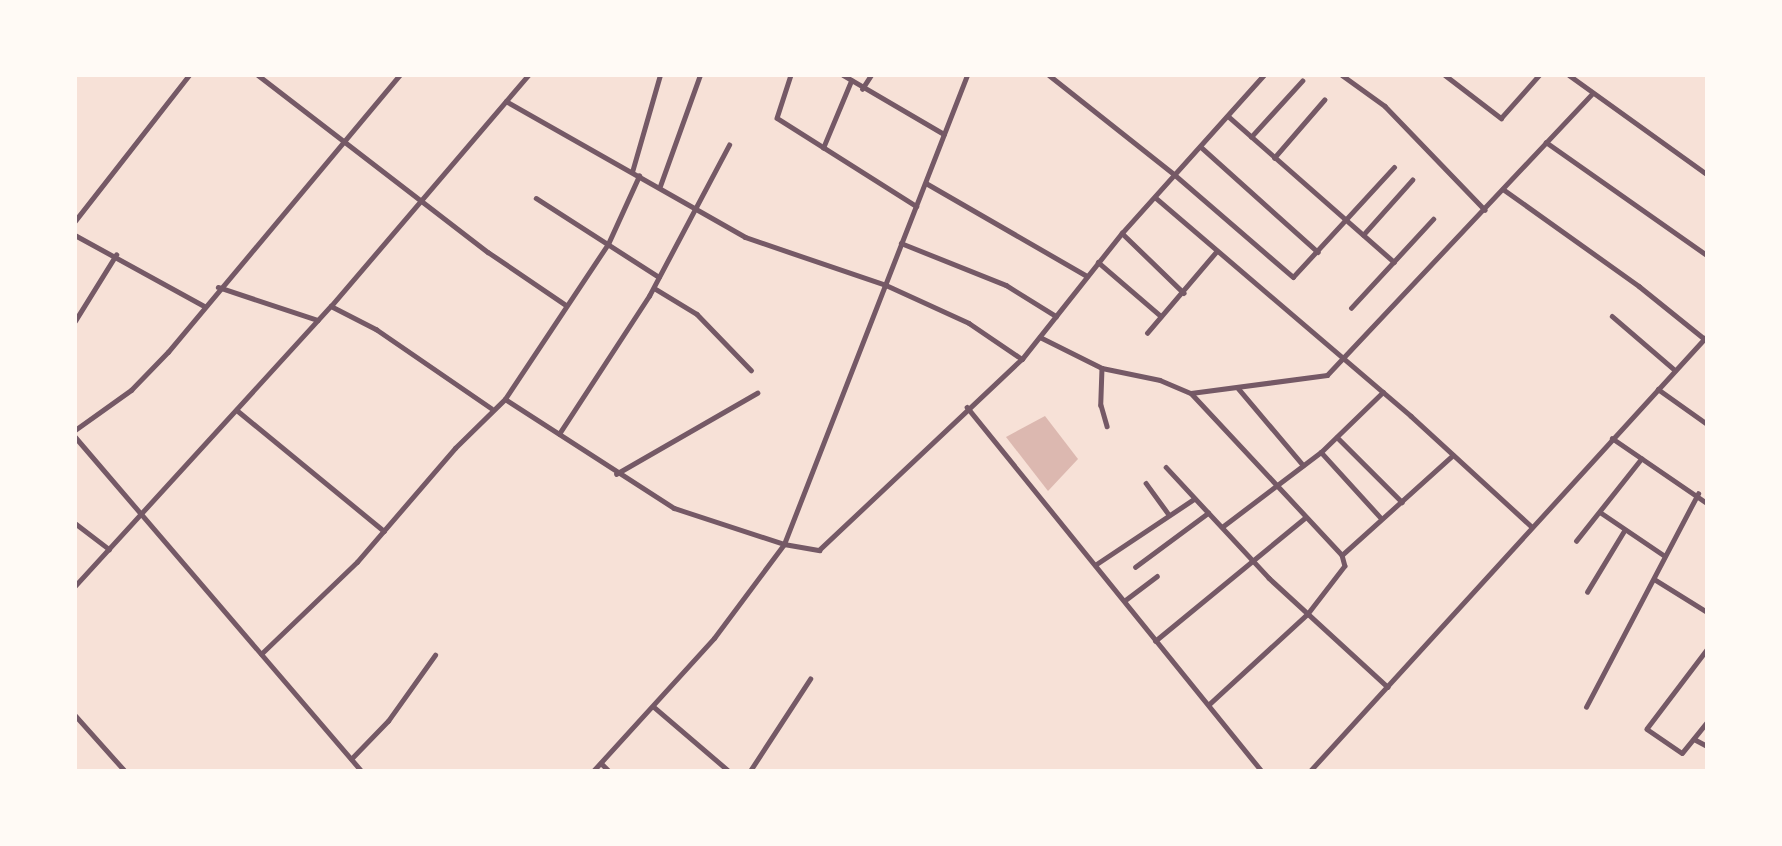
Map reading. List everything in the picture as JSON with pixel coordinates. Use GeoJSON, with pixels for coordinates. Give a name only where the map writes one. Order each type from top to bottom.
{"type":"FeatureCollection","features":[{"type":"Feature","properties":{"kind":"street"},"geometry":{"type":"LineString","coordinates":[[75,221],[189,75]]}},
{"type":"Feature","properties":{"kind":"street"},"geometry":{"type":"LineString","coordinates":[[258,75],[420,201],[566,305]]}},
{"type":"Feature","properties":{"kind":"street"},"geometry":{"type":"LineString","coordinates":[[75,430],[131,390],[400,75]]}},
{"type":"Feature","properties":{"kind":"street"},"geometry":{"type":"LineString","coordinates":[[75,586],[141,510],[238,411],[528,75]]}},
{"type":"Feature","properties":{"kind":"street"},"geometry":{"type":"LineString","coordinates":[[632,172],[660,75]]}},
{"type":"Feature","properties":{"kind":"street"},"geometry":{"type":"LineString","coordinates":[[791,75],[776,116],[916,206]]}},
{"type":"Feature","properties":{"kind":"street"},"geometry":{"type":"LineString","coordinates":[[843,75],[862,89],[944,134]]}},
{"type":"Feature","properties":{"kind":"street"},"geometry":{"type":"LineString","coordinates":[[862,89],[871,75]]}},
{"type":"Feature","properties":{"kind":"street"},"geometry":{"type":"LineString","coordinates":[[593,771],[654,707],[750,593],[784,544],[967,75]]}},
{"type":"Feature","properties":{"kind":"street"},"geometry":{"type":"LineString","coordinates":[[1049,75],[1175,175],[1291,276],[1318,252],[1394,167]]}},
{"type":"Feature","properties":{"kind":"street"},"geometry":{"type":"LineString","coordinates":[[505,399],[616,474],[674,508],[784,544],[822,548],[967,407],[1022,359],[1122,233],[1264,75]]}},
{"type":"Feature","properties":{"kind":"street"},"geometry":{"type":"LineString","coordinates":[[1342,75],[1385,106],[1485,210]]}},
{"type":"Feature","properties":{"kind":"street"},"geometry":{"type":"LineString","coordinates":[[1445,75],[1501,118],[1539,75]]}},
{"type":"Feature","properties":{"kind":"street"},"geometry":{"type":"LineString","coordinates":[[1569,75],[1591,95],[1707,174]]}},
{"type":"Feature","properties":{"kind":"street"},"geometry":{"type":"LineString","coordinates":[[660,186],[698,76]]}},
{"type":"Feature","properties":{"kind":"street"},"geometry":{"type":"LineString","coordinates":[[823,148],[851,81]]}},
{"type":"Feature","properties":{"kind":"street"},"geometry":{"type":"LineString","coordinates":[[1251,137],[1302,81]]}},
{"type":"Feature","properties":{"kind":"street"},"geometry":{"type":"LineString","coordinates":[[1191,393],[1320,377],[1345,360],[1591,95]]}},
{"type":"Feature","properties":{"kind":"street"},"geometry":{"type":"LineString","coordinates":[[1274,158],[1324,100]]}},
{"type":"Feature","properties":{"kind":"street"},"geometry":{"type":"LineString","coordinates":[[506,101],[761,244],[886,285],[970,323],[1022,359]]}},
{"type":"Feature","properties":{"kind":"street"},"geometry":{"type":"LineString","coordinates":[[1228,116],[1394,261]]}},
{"type":"Feature","properties":{"kind":"street"},"geometry":{"type":"LineString","coordinates":[[1546,142],[1707,255]]}},
{"type":"Feature","properties":{"kind":"street"},"geometry":{"type":"LineString","coordinates":[[559,434],[654,288],[695,205],[729,145]]}},
{"type":"Feature","properties":{"kind":"street"},"geometry":{"type":"LineString","coordinates":[[1201,146],[1318,252]]}},
{"type":"Feature","properties":{"kind":"street"},"geometry":{"type":"LineString","coordinates":[[261,654],[309,612],[491,408],[505,399],[608,244],[639,176]]}},
{"type":"Feature","properties":{"kind":"street"},"geometry":{"type":"LineString","coordinates":[[1363,235],[1412,180]]}},
{"type":"Feature","properties":{"kind":"street"},"geometry":{"type":"LineString","coordinates":[[926,183],[1087,275]]}},
{"type":"Feature","properties":{"kind":"street"},"geometry":{"type":"LineString","coordinates":[[1310,771],[1612,438],[1706,339],[1639,286],[1503,189]]}},
{"type":"Feature","properties":{"kind":"street"},"geometry":{"type":"LineString","coordinates":[[536,198],[659,277]]}},
{"type":"Feature","properties":{"kind":"street"},"geometry":{"type":"LineString","coordinates":[[1156,198],[1383,392],[1532,527]]}},
{"type":"Feature","properties":{"kind":"street"},"geometry":{"type":"LineString","coordinates":[[1351,308],[1433,219]]}},
{"type":"Feature","properties":{"kind":"street"},"geometry":{"type":"LineString","coordinates":[[1122,233],[1184,293]]}},
{"type":"Feature","properties":{"kind":"street"},"geometry":{"type":"LineString","coordinates":[[75,235],[116,255],[204,306]]}},
{"type":"Feature","properties":{"kind":"street"},"geometry":{"type":"LineString","coordinates":[[901,243],[1006,285],[1056,316]]}},
{"type":"Feature","properties":{"kind":"street"},"geometry":{"type":"LineString","coordinates":[[1147,332],[1184,293],[1216,252]]}},
{"type":"Feature","properties":{"kind":"street"},"geometry":{"type":"LineString","coordinates":[[75,321],[116,255]]}},
{"type":"Feature","properties":{"kind":"street"},"geometry":{"type":"LineString","coordinates":[[1098,262],[1161,316]]}},
{"type":"Feature","properties":{"kind":"street"},"geometry":{"type":"LineString","coordinates":[[218,287],[318,320]]}},
{"type":"Feature","properties":{"kind":"street"},"geometry":{"type":"LineString","coordinates":[[654,288],[697,314],[751,370]]}},
{"type":"Feature","properties":{"kind":"street"},"geometry":{"type":"LineString","coordinates":[[331,306],[376,329],[491,408]]}},
{"type":"Feature","properties":{"kind":"street"},"geometry":{"type":"LineString","coordinates":[[1612,316],[1675,370]]}},
{"type":"Feature","properties":{"kind":"street"},"geometry":{"type":"LineString","coordinates":[[1040,337],[1102,368],[1160,380],[1191,393],[1342,555],[1342,571],[1308,614],[1210,704]]}},
{"type":"Feature","properties":{"kind":"street"},"geometry":{"type":"LineString","coordinates":[[1102,368],[1100,393],[1107,426]]}},
{"type":"Feature","properties":{"kind":"street"},"geometry":{"type":"LineString","coordinates":[[1238,388],[1303,465]]}},
{"type":"Feature","properties":{"kind":"street"},"geometry":{"type":"LineString","coordinates":[[1658,389],[1707,424]]}},
{"type":"Feature","properties":{"kind":"street"},"geometry":{"type":"LineString","coordinates":[[1222,527],[1275,484],[1321,452],[1383,392]]}},
{"type":"Feature","properties":{"kind":"street"},"geometry":{"type":"LineString","coordinates":[[616,474],[757,393]]}},
{"type":"Feature","properties":{"kind":"street"},"geometry":{"type":"LineString","coordinates":[[967,407],[1262,771]]}},
{"type":"Feature","properties":{"kind":"street"},"geometry":{"type":"LineString","coordinates":[[238,411],[384,530]]}},
{"type":"Feature","properties":{"kind":"street"},"geometry":{"type":"LineString","coordinates":[[1337,437],[1402,502]]}},
{"type":"Feature","properties":{"kind":"street"},"geometry":{"type":"LineString","coordinates":[[75,438],[141,510],[361,771]]}},
{"type":"Feature","properties":{"kind":"street"},"geometry":{"type":"LineString","coordinates":[[1612,438],[1698,494],[1707,503]]}},
{"type":"Feature","properties":{"kind":"street"},"geometry":{"type":"LineString","coordinates":[[1321,452],[1381,518]]}},
{"type":"Feature","properties":{"kind":"street"},"geometry":{"type":"LineString","coordinates":[[1342,555],[1453,454]]}},
{"type":"Feature","properties":{"kind":"street"},"geometry":{"type":"LineString","coordinates":[[1576,541],[1641,458]]}},
{"type":"Feature","properties":{"kind":"street"},"geometry":{"type":"LineString","coordinates":[[1166,467],[1251,558],[1388,687]]}},
{"type":"Feature","properties":{"kind":"street"},"geometry":{"type":"LineString","coordinates":[[1146,483],[1169,515]]}},
{"type":"Feature","properties":{"kind":"street"},"geometry":{"type":"LineString","coordinates":[[1586,707],[1698,494]]}},
{"type":"Feature","properties":{"kind":"street"},"geometry":{"type":"LineString","coordinates":[[1095,565],[1194,499]]}},
{"type":"Feature","properties":{"kind":"street"},"geometry":{"type":"LineString","coordinates":[[1600,512],[1624,531],[1665,556]]}},
{"type":"Feature","properties":{"kind":"street"},"geometry":{"type":"LineString","coordinates":[[1135,567],[1208,513]]}},
{"type":"Feature","properties":{"kind":"street"},"geometry":{"type":"LineString","coordinates":[[1155,641],[1251,558],[1306,518]]}},
{"type":"Feature","properties":{"kind":"street"},"geometry":{"type":"LineString","coordinates":[[75,523],[109,549]]}},
{"type":"Feature","properties":{"kind":"street"},"geometry":{"type":"LineString","coordinates":[[1587,592],[1624,531]]}},
{"type":"Feature","properties":{"kind":"street"},"geometry":{"type":"LineString","coordinates":[[1124,601],[1157,576]]}},
{"type":"Feature","properties":{"kind":"street"},"geometry":{"type":"LineString","coordinates":[[1654,579],[1707,612]]}},
{"type":"Feature","properties":{"kind":"street"},"geometry":{"type":"LineString","coordinates":[[1707,650],[1647,729],[1679,753],[1707,722]]}},
{"type":"Feature","properties":{"kind":"street"},"geometry":{"type":"LineString","coordinates":[[351,760],[388,720],[435,654]]}},
{"type":"Feature","properties":{"kind":"street"},"geometry":{"type":"LineString","coordinates":[[750,771],[810,679]]}},
{"type":"Feature","properties":{"kind":"street"},"geometry":{"type":"LineString","coordinates":[[654,707],[729,771]]}},
{"type":"Feature","properties":{"kind":"street"},"geometry":{"type":"LineString","coordinates":[[75,715],[125,771]]}},
{"type":"Feature","properties":{"kind":"street"},"geometry":{"type":"LineString","coordinates":[[1694,738],[1707,746]]}},
{"type":"Feature","properties":{"kind":"street"},"geometry":{"type":"LineString","coordinates":[[601,763],[609,771]]}},
{"type":"Feature","properties":{"kind":"shaded area"},"geometry":{"type":"Polygon","coordinates":[[[1045,416],[1078,459],[1048,491],[1006,437],[1045,416]]]}}]}
